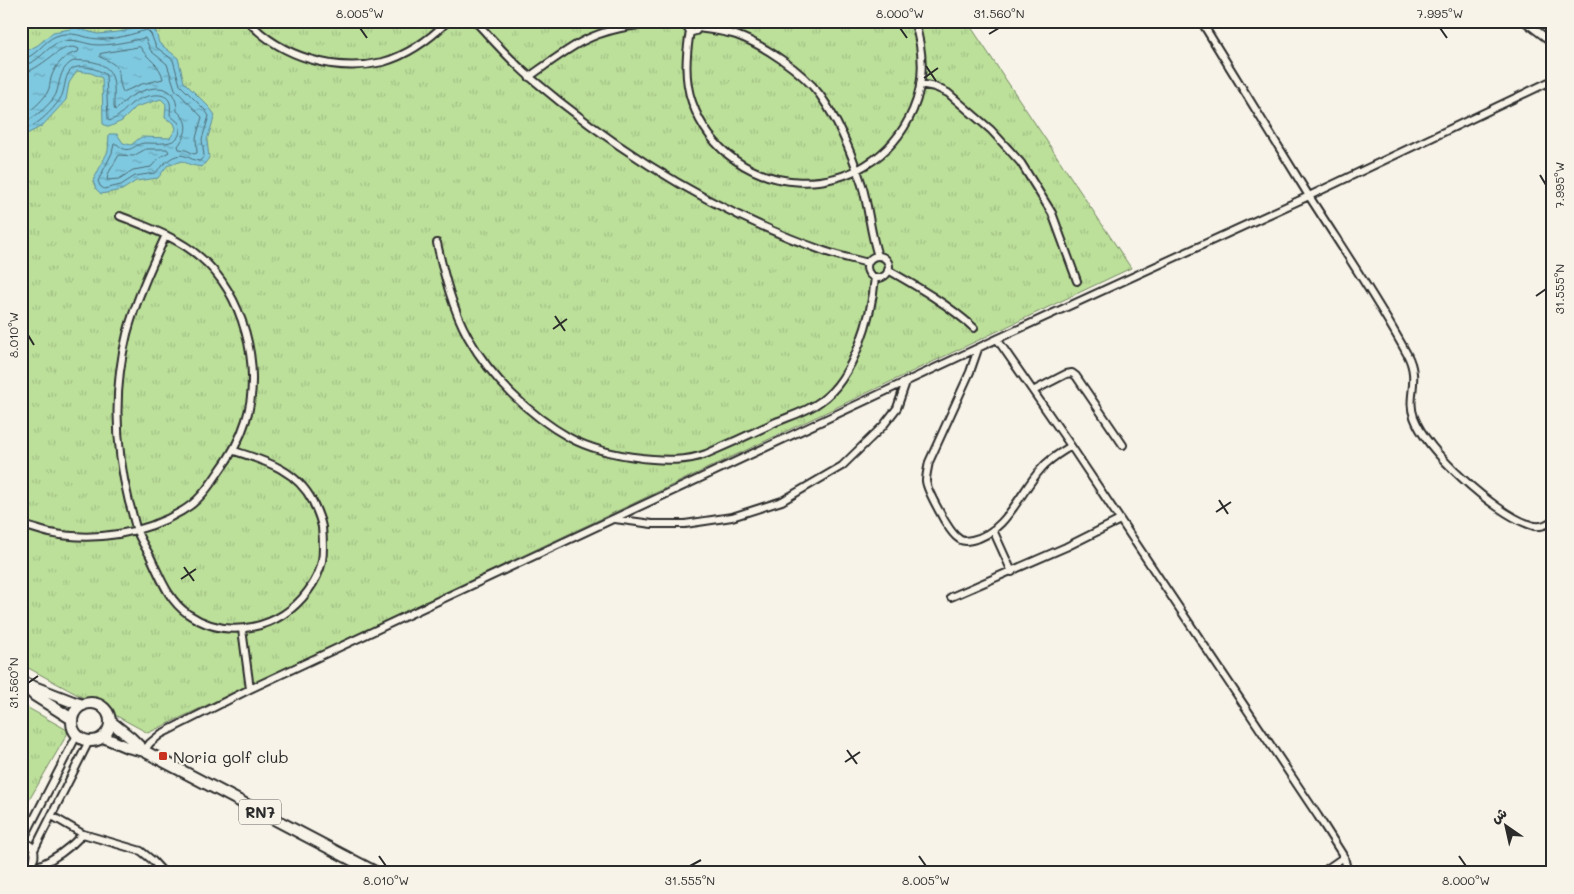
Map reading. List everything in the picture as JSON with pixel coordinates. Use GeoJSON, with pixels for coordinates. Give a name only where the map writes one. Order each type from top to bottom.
{"type":"FeatureCollection","features":[{"type":"Feature","properties":{"kind":"main road","name":"RN7"},"geometry":{"type":"LineString","coordinates":[[21,682],[38,687],[58,697],[83,704],[96,703],[102,706],[110,716],[110,722],[144,751]]}},
{"type":"Feature","properties":{"kind":"main road","name":"RN7"},"geometry":{"type":"LineString","coordinates":[[21,682],[34,694],[72,719]]}},
{"type":"Feature","properties":{"kind":"main road"},"geometry":{"type":"LineString","coordinates":[[83,704],[74,713],[72,719],[72,725],[77,736],[88,741],[96,741],[107,733],[110,722]]}},
{"type":"Feature","properties":{"kind":"main road","name":"RN7"},"geometry":{"type":"LineString","coordinates":[[103,737],[126,747],[144,751],[376,873]]}},
{"type":"Feature","properties":{"kind":"street"},"geometry":{"type":"LineString","coordinates":[[248,21],[257,31],[292,52],[314,61],[354,65],[383,62],[402,54],[424,43],[448,21]]}},
{"type":"Feature","properties":{"kind":"street"},"geometry":{"type":"LineString","coordinates":[[474,21],[529,77],[580,118],[689,188],[738,216],[825,252],[868,263]]}},
{"type":"Feature","properties":{"kind":"street"},"geometry":{"type":"LineString","coordinates":[[529,77],[581,42],[616,29],[656,23],[687,23],[687,28],[690,31],[686,64],[687,83],[691,101],[698,118],[720,148],[750,170],[767,177],[803,183],[831,179],[857,170],[873,160],[899,135],[909,119],[916,102],[920,84],[921,51],[914,21]]}},
{"type":"Feature","properties":{"kind":"street"},"geometry":{"type":"LineString","coordinates":[[1201,21],[1411,362],[1414,382],[1412,412],[1428,442],[1449,466],[1499,508],[1533,526],[1545,525],[1553,520]]}},
{"type":"Feature","properties":{"kind":"street"},"geometry":{"type":"LineString","coordinates":[[1524,21],[1553,43]]}},
{"type":"Feature","properties":{"kind":"street"},"geometry":{"type":"LineString","coordinates":[[690,31],[694,32],[698,25],[722,31],[753,43],[787,64],[819,94],[830,111],[857,170],[866,199],[878,256]]}},
{"type":"Feature","properties":{"kind":"street"},"geometry":{"type":"LineString","coordinates":[[144,751],[160,734],[250,689],[998,339],[1309,196],[1553,80]]}},
{"type":"Feature","properties":{"kind":"street"},"geometry":{"type":"LineString","coordinates":[[920,84],[935,87],[955,99],[991,130],[1021,163],[1052,213],[1077,281]]}},
{"type":"Feature","properties":{"kind":"street"},"geometry":{"type":"LineString","coordinates":[[21,524],[51,533],[91,536],[137,531],[160,523],[184,510],[205,493],[234,451],[246,420],[252,390],[250,356],[245,331],[237,307],[220,278],[201,257],[184,244],[120,216]]}},
{"type":"Feature","properties":{"kind":"street"},"geometry":{"type":"LineString","coordinates":[[166,235],[136,304],[119,372],[117,436],[122,475],[137,531],[172,600],[187,613],[208,624],[226,629],[259,626],[280,617],[299,603],[313,585],[322,562],[324,540],[320,517],[309,493],[295,477],[281,468],[234,451]]}},
{"type":"Feature","properties":{"kind":"street"},"geometry":{"type":"LineString","coordinates":[[437,243],[446,281],[467,336],[480,357],[520,400],[554,428],[588,446],[620,456],[670,460],[694,458],[706,454],[812,407],[832,392],[855,354],[862,338],[873,297],[875,277]]}},
{"type":"Feature","properties":{"kind":"street"},"geometry":{"type":"LineString","coordinates":[[878,256],[886,260],[888,270],[881,277],[875,277],[868,272],[868,263],[872,258],[878,256]]}},
{"type":"Feature","properties":{"kind":"street"},"geometry":{"type":"LineString","coordinates":[[888,270],[918,287],[959,315],[974,328]]}},
{"type":"Feature","properties":{"kind":"street"},"geometry":{"type":"LineString","coordinates":[[998,339],[1253,718],[1344,857],[1348,873]]}},
{"type":"Feature","properties":{"kind":"street"},"geometry":{"type":"LineString","coordinates":[[978,349],[970,372],[929,462],[926,483],[943,518],[957,538],[963,541],[974,540],[993,530],[1012,510],[1041,468],[1071,446]]}},
{"type":"Feature","properties":{"kind":"street"},"geometry":{"type":"LineString","coordinates":[[1033,391],[1066,374],[1072,373],[1076,376],[1123,445]]}},
{"type":"Feature","properties":{"kind":"street"},"geometry":{"type":"LineString","coordinates":[[614,519],[652,524],[685,524],[732,517],[782,501],[842,466],[888,420],[897,408],[906,382]]}},
{"type":"Feature","properties":{"kind":"street"},"geometry":{"type":"LineString","coordinates":[[952,597],[1012,572],[1120,520]]}},
{"type":"Feature","properties":{"kind":"street"},"geometry":{"type":"LineString","coordinates":[[993,530],[1012,572]]}},
{"type":"Feature","properties":{"kind":"street"},"geometry":{"type":"LineString","coordinates":[[242,629],[250,689]]}},
{"type":"Feature","properties":{"kind":"street"},"geometry":{"type":"LineString","coordinates":[[34,850],[30,844],[21,842],[77,736]]}},
{"type":"Feature","properties":{"kind":"street"},"geometry":{"type":"LineString","coordinates":[[83,834],[72,847],[35,870],[34,850],[88,741]]}},
{"type":"Feature","properties":{"kind":"street"},"geometry":{"type":"LineString","coordinates":[[52,816],[83,834],[140,851],[164,873]]}},
{"type":"Feature","properties":{"kind":"street"},"geometry":{"type":"LineString","coordinates":[[1321,873],[1344,857]]}},
{"type":"Feature","properties":{"kind":"street"},"geometry":{"type":"LineString","coordinates":[[24,873],[21,868],[30,865],[34,859]]}},
{"type":"Feature","properties":{"kind":"green space"},"geometry":{"type":"Polygon","coordinates":[[[21,21],[967,21],[1131,268],[148,733],[21,664],[21,21]]]}},
{"type":"Feature","properties":{"kind":"green space"},"geometry":{"type":"Polygon","coordinates":[[[21,704],[69,731],[21,814],[21,704]]]}},
{"type":"Feature","properties":{"kind":"water"},"geometry":{"type":"Polygon","coordinates":[[[149,24],[156,32],[159,43],[178,58],[184,82],[215,115],[207,140],[209,158],[202,167],[182,161],[167,166],[158,178],[136,181],[122,190],[101,194],[96,189],[93,181],[108,151],[109,134],[117,134],[123,143],[131,145],[141,137],[170,138],[176,129],[174,123],[165,118],[166,104],[161,99],[136,107],[122,121],[109,127],[103,124],[102,78],[91,73],[77,71],[69,83],[66,100],[42,126],[25,135],[21,133],[21,54],[38,45],[53,32],[76,28],[98,34],[139,28],[149,24]]]}},
{"type":"Feature","properties":{"kind":"place","name":"Noria golf club"},"geometry":{"type":"Point","coordinates":[163,756]}}]}
